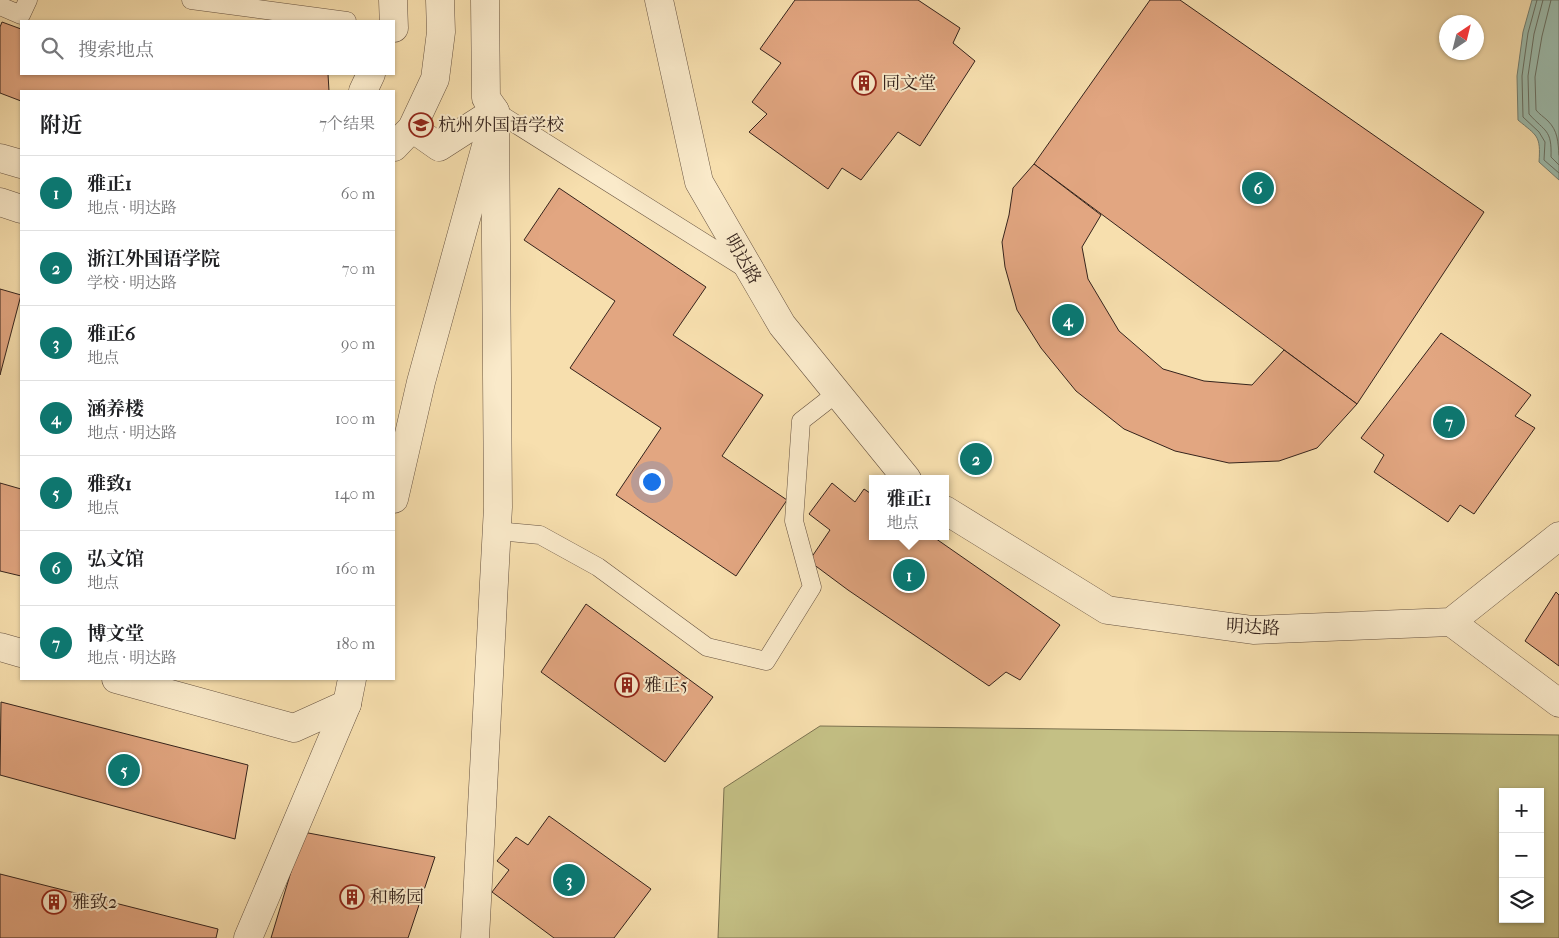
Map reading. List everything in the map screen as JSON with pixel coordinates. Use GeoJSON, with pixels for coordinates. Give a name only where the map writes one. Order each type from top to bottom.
{"type":"FeatureCollection","features":[{"type":"Feature","properties":{"kind":"street"},"geometry":{"type":"LineString","coordinates":[[393,0],[394,20]]}},
{"type":"Feature","properties":{"kind":"street"},"geometry":{"type":"LineString","coordinates":[[440,0],[440,32],[435,79],[403,138],[439,147],[496,110]]}},
{"type":"Feature","properties":{"kind":"street"},"geometry":{"type":"LineString","coordinates":[[475,938],[498,497],[496,110],[486,98],[485,0]]}},
{"type":"Feature","properties":{"kind":"street","name":"明达路"},"geometry":{"type":"LineString","coordinates":[[660,0],[699,182],[782,325],[904,475]]}},
{"type":"Feature","properties":{"kind":"street"},"geometry":{"type":"LineString","coordinates":[[363,90],[371,75]]}},
{"type":"Feature","properties":{"kind":"street"},"geometry":{"type":"LineString","coordinates":[[395,494],[421,382],[496,110]]}},
{"type":"Feature","properties":{"kind":"street"},"geometry":{"type":"LineString","coordinates":[[0,158],[20,164]]}},
{"type":"Feature","properties":{"kind":"street"},"geometry":{"type":"LineString","coordinates":[[0,202],[20,209]]}},
{"type":"Feature","properties":{"kind":"street","name":"明达路"},"geometry":{"type":"LineString","coordinates":[[949,512],[1107,610],[1253,630],[1451,622]]}},
{"type":"Feature","properties":{"kind":"street"},"geometry":{"type":"LineString","coordinates":[[1559,536],[1451,622],[1559,704]]}},
{"type":"Feature","properties":{"kind":"street"},"geometry":{"type":"LineString","coordinates":[[0,647],[20,653]]}},
{"type":"Feature","properties":{"kind":"street"},"geometry":{"type":"LineString","coordinates":[[120,680],[294,728],[350,691]]}},
{"type":"Feature","properties":{"kind":"street"},"geometry":{"type":"LineString","coordinates":[[248,938],[350,691]]}},
{"type":"Feature","properties":{"kind":"lane"},"geometry":{"type":"LineString","coordinates":[[0,6],[21,15],[28,0]]}},
{"type":"Feature","properties":{"kind":"lane"},"geometry":{"type":"LineString","coordinates":[[191,0],[339,20]]}},
{"type":"Feature","properties":{"kind":"lane"},"geometry":{"type":"LineString","coordinates":[[496,110],[751,272]]}},
{"type":"Feature","properties":{"kind":"lane"},"geometry":{"type":"LineString","coordinates":[[497,531],[540,535],[598,567],[707,647],[766,661],[812,587],[794,521],[800,421],[837,393]]}},
{"type":"Feature","properties":{"kind":"shaded area"},"geometry":{"type":"Polygon","coordinates":[[[820,726],[1559,735],[1559,938],[718,938],[724,788],[820,726]]]}},
{"type":"Feature","properties":{"kind":"water"},"geometry":{"type":"Polygon","coordinates":[[[1532,0],[1559,0],[1559,180],[1539,162],[1539,146],[1534,133],[1518,120],[1517,76],[1523,32],[1532,0]]]}},
{"type":"Feature","properties":{"kind":"building","name":"同文堂"},"geometry":{"type":"Polygon","coordinates":[[[795,0],[918,0],[960,28],[953,43],[975,61],[920,146],[898,132],[861,180],[842,168],[828,189],[749,132],[767,114],[752,102],[781,63],[760,49],[795,0]]]}},
{"type":"Feature","properties":{"kind":"building"},"geometry":{"type":"Polygon","coordinates":[[[1150,0],[1180,0],[1484,212],[1357,404],[1034,164],[1150,0]]]}},
{"type":"Feature","properties":{"kind":"building"},"geometry":{"type":"Polygon","coordinates":[[[2,22],[20,29],[20,75],[328,75],[329,90],[20,90],[20,101],[0,93],[0,27],[2,22]]]}},
{"type":"Feature","properties":{"kind":"building"},"geometry":{"type":"Polygon","coordinates":[[[1034,164],[1101,215],[1082,247],[1088,279],[1119,331],[1163,369],[1204,381],[1252,385],[1284,350],[1357,404],[1317,448],[1279,461],[1229,463],[1175,451],[1124,429],[1076,391],[1041,348],[1017,310],[1005,267],[1002,242],[1013,188],[1034,164]]]}},
{"type":"Feature","properties":{"kind":"building"},"geometry":{"type":"Polygon","coordinates":[[[559,188],[706,287],[673,335],[763,395],[722,456],[787,500],[736,576],[616,495],[661,428],[570,368],[615,301],[524,240],[559,188]]]}},
{"type":"Feature","properties":{"kind":"building"},"geometry":{"type":"Polygon","coordinates":[[[0,289],[20,295],[20,299],[0,375],[0,289]]]}},
{"type":"Feature","properties":{"kind":"building"},"geometry":{"type":"Polygon","coordinates":[[[1441,333],[1531,395],[1515,416],[1535,428],[1474,514],[1460,505],[1448,522],[1374,472],[1384,455],[1361,438],[1441,333]]]}},
{"type":"Feature","properties":{"kind":"building"},"geometry":{"type":"Polygon","coordinates":[[[0,483],[20,489],[20,576],[0,571],[0,483]]]}},
{"type":"Feature","properties":{"kind":"building"},"geometry":{"type":"Polygon","coordinates":[[[832,483],[855,502],[864,489],[869,492],[869,540],[938,540],[1060,625],[1020,680],[1006,672],[989,686],[848,590],[809,561],[830,530],[809,514],[832,483]]]}},
{"type":"Feature","properties":{"kind":"building"},"geometry":{"type":"Polygon","coordinates":[[[1556,592],[1559,595],[1559,666],[1525,641],[1556,592]]]}},
{"type":"Feature","properties":{"kind":"building","name":"雅正5"},"geometry":{"type":"Polygon","coordinates":[[[586,604],[713,697],[665,762],[541,672],[586,604]]]}},
{"type":"Feature","properties":{"kind":"building"},"geometry":{"type":"Polygon","coordinates":[[[1,702],[248,765],[235,839],[0,775],[1,702]]]}},
{"type":"Feature","properties":{"kind":"building"},"geometry":{"type":"Polygon","coordinates":[[[549,816],[651,889],[614,938],[554,938],[492,892],[509,870],[497,861],[516,837],[528,845],[549,816]]]}},
{"type":"Feature","properties":{"kind":"building","name":"和畅园"},"geometry":{"type":"Polygon","coordinates":[[[303,832],[435,857],[408,938],[271,938],[303,832]]]}},
{"type":"Feature","properties":{"kind":"building","name":"雅致2"},"geometry":{"type":"Polygon","coordinates":[[[0,874],[218,929],[216,938],[0,938],[0,874]]]}},
{"type":"Feature","properties":{"kind":"place","name":"同文堂"},"geometry":{"type":"Point","coordinates":[864,83]}},
{"type":"Feature","properties":{"kind":"place","name":"杭州外国语学校"},"geometry":{"type":"Point","coordinates":[421,125]}},
{"type":"Feature","properties":{"kind":"place","name":"弘文馆"},"geometry":{"type":"Point","coordinates":[1258,188]}},
{"type":"Feature","properties":{"kind":"place","name":"涵养楼"},"geometry":{"type":"Point","coordinates":[1068,320]}},
{"type":"Feature","properties":{"kind":"place","name":"博文堂"},"geometry":{"type":"Point","coordinates":[1449,422]}},
{"type":"Feature","properties":{"kind":"place","name":"浙江外国语学院"},"geometry":{"type":"Point","coordinates":[976,459]}},
{"type":"Feature","properties":{"kind":"place","name":"雅正1"},"geometry":{"type":"Point","coordinates":[909,575]}},
{"type":"Feature","properties":{"kind":"place","name":"雅正5"},"geometry":{"type":"Point","coordinates":[627,685]}},
{"type":"Feature","properties":{"kind":"place","name":"雅致1"},"geometry":{"type":"Point","coordinates":[124,770]}},
{"type":"Feature","properties":{"kind":"place","name":"雅正6"},"geometry":{"type":"Point","coordinates":[569,880]}},
{"type":"Feature","properties":{"kind":"place","name":"和畅园"},"geometry":{"type":"Point","coordinates":[352,897]}},
{"type":"Feature","properties":{"kind":"place","name":"雅致2"},"geometry":{"type":"Point","coordinates":[54,902]}}]}
